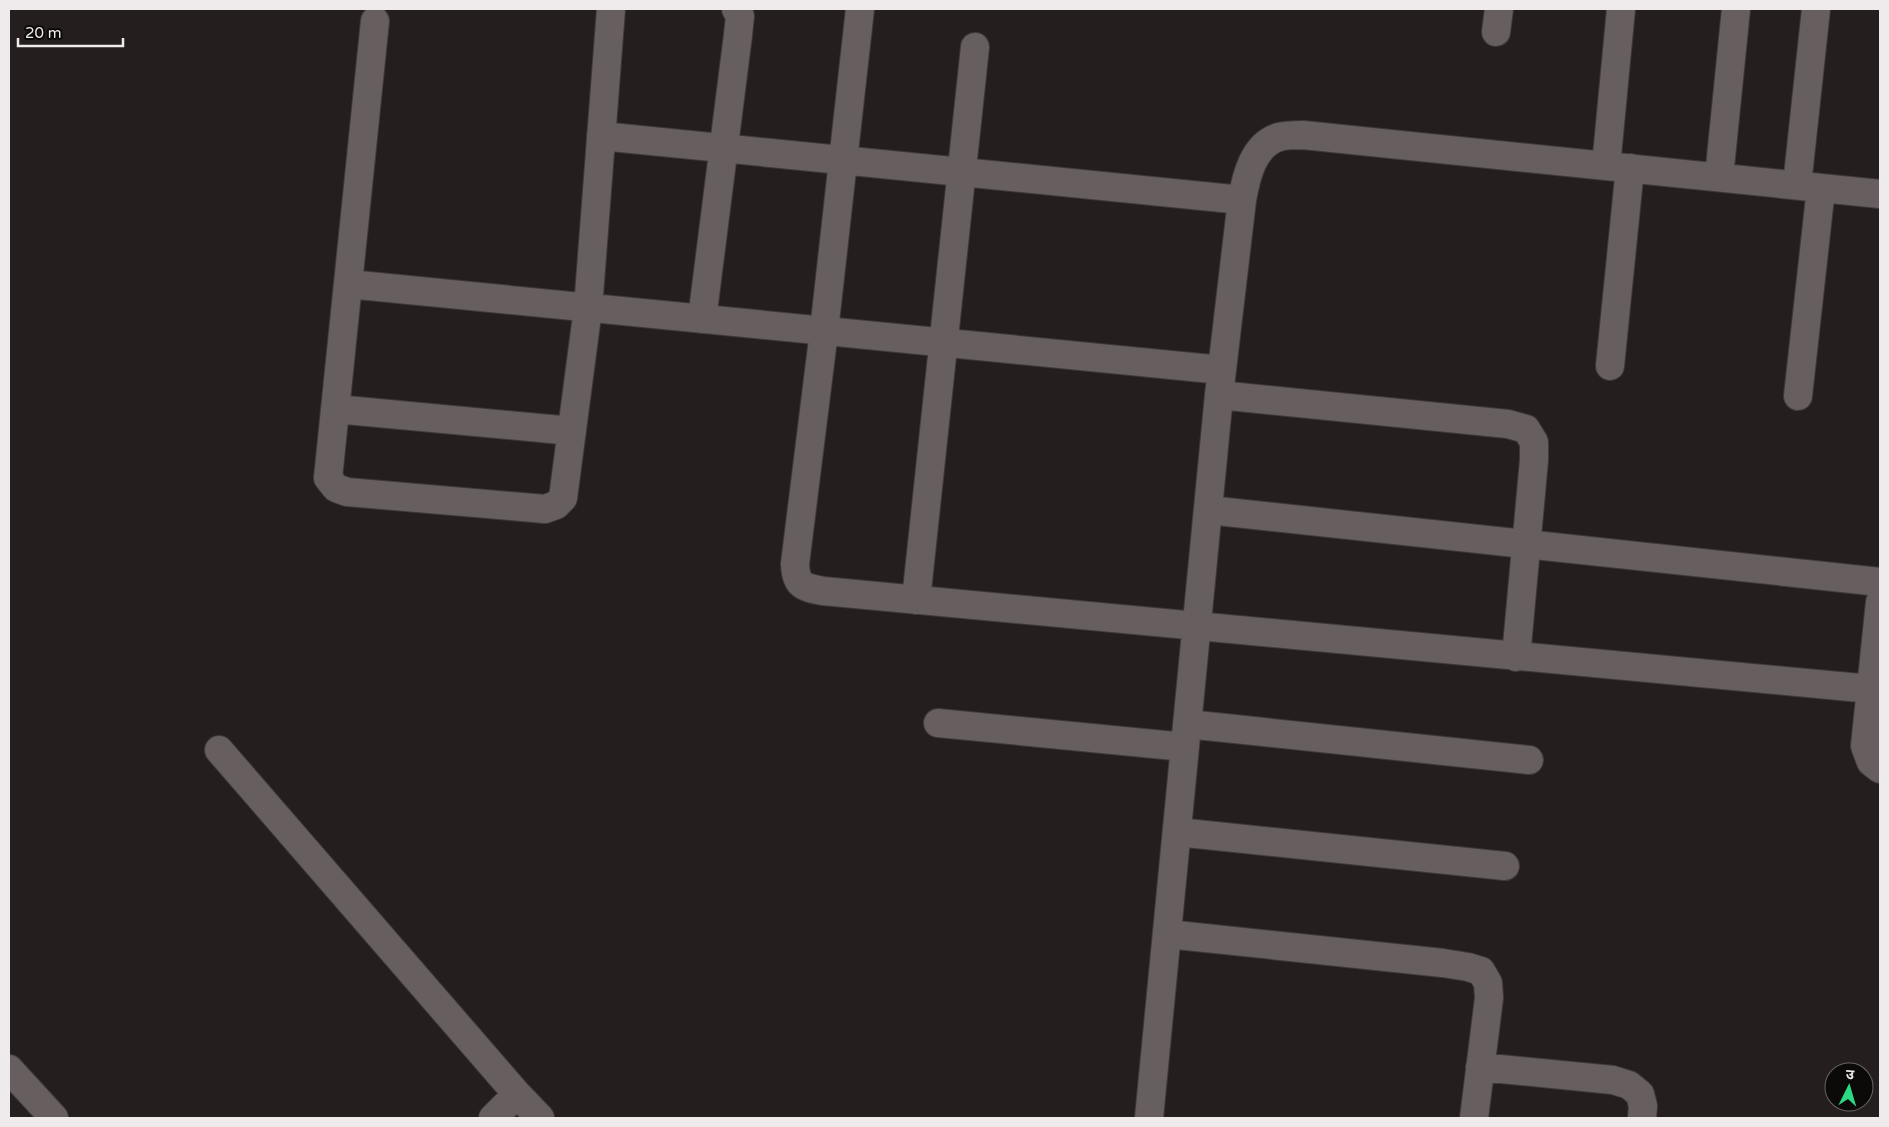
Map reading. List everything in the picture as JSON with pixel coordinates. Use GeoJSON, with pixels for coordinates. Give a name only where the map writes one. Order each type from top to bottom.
{"type":"FeatureCollection","features":[{"type":"Feature","properties":{"kind":"street"},"geometry":{"type":"LineString","coordinates":[[375,21],[328,478],[336,488],[347,492],[545,509],[556,505],[563,498],[572,431],[588,308],[611,9]]}},
{"type":"Feature","properties":{"kind":"street"},"geometry":{"type":"LineString","coordinates":[[702,319],[738,35],[740,16],[736,9]]}},
{"type":"Feature","properties":{"kind":"street"},"geometry":{"type":"LineString","coordinates":[[860,9],[824,331],[795,564],[796,578],[805,587],[823,591],[1197,627],[1871,689]]}},
{"type":"Feature","properties":{"kind":"street"},"geometry":{"type":"LineString","coordinates":[[1610,366],[1618,167],[1621,9]]}},
{"type":"Feature","properties":{"kind":"street"},"geometry":{"type":"LineString","coordinates":[[1719,178],[1736,9]]}},
{"type":"Feature","properties":{"kind":"street"},"geometry":{"type":"LineString","coordinates":[[1798,396],[1816,9]]}},
{"type":"Feature","properties":{"kind":"street"},"geometry":{"type":"LineString","coordinates":[[916,600],[975,47]]}},
{"type":"Feature","properties":{"kind":"street"},"geometry":{"type":"LineString","coordinates":[[1149,1118],[1220,383],[1242,200],[1245,182],[1256,155],[1267,143],[1280,137],[1303,135],[1880,194]]}},
{"type":"Feature","properties":{"kind":"street"},"geometry":{"type":"LineString","coordinates":[[601,136],[1242,200]]}},
{"type":"Feature","properties":{"kind":"street"},"geometry":{"type":"LineString","coordinates":[[348,284],[944,342],[1508,424],[1526,429],[1534,442],[1516,656]]}},
{"type":"Feature","properties":{"kind":"street"},"geometry":{"type":"LineString","coordinates":[[335,410],[572,431]]}},
{"type":"Feature","properties":{"kind":"street"},"geometry":{"type":"LineString","coordinates":[[1208,510],[1880,582]]}},
{"type":"Feature","properties":{"kind":"street"},"geometry":{"type":"LineString","coordinates":[[1880,602],[1865,746],[1871,762],[1880,769]]}},
{"type":"Feature","properties":{"kind":"street"},"geometry":{"type":"LineString","coordinates":[[938,723],[1186,736],[1529,760]]}},
{"type":"Feature","properties":{"kind":"street"},"geometry":{"type":"LineString","coordinates":[[219,750],[517,1094],[540,1118]]}},
{"type":"Feature","properties":{"kind":"street"},"geometry":{"type":"LineString","coordinates":[[1177,832],[1505,866]]}},
{"type":"Feature","properties":{"kind":"street"},"geometry":{"type":"LineString","coordinates":[[1167,934],[1443,963],[1481,971],[1488,983],[1488,998],[1474,1118]]}},
{"type":"Feature","properties":{"kind":"street"},"geometry":{"type":"LineString","coordinates":[[1480,1067],[1612,1080],[1629,1085],[1640,1094],[1643,1106],[1642,1118]]}},
{"type":"Feature","properties":{"kind":"street"},"geometry":{"type":"LineString","coordinates":[[9,1069],[54,1118]]}},
{"type":"Feature","properties":{"kind":"street"},"geometry":{"type":"LineString","coordinates":[[493,1118],[517,1094]]}}]}
